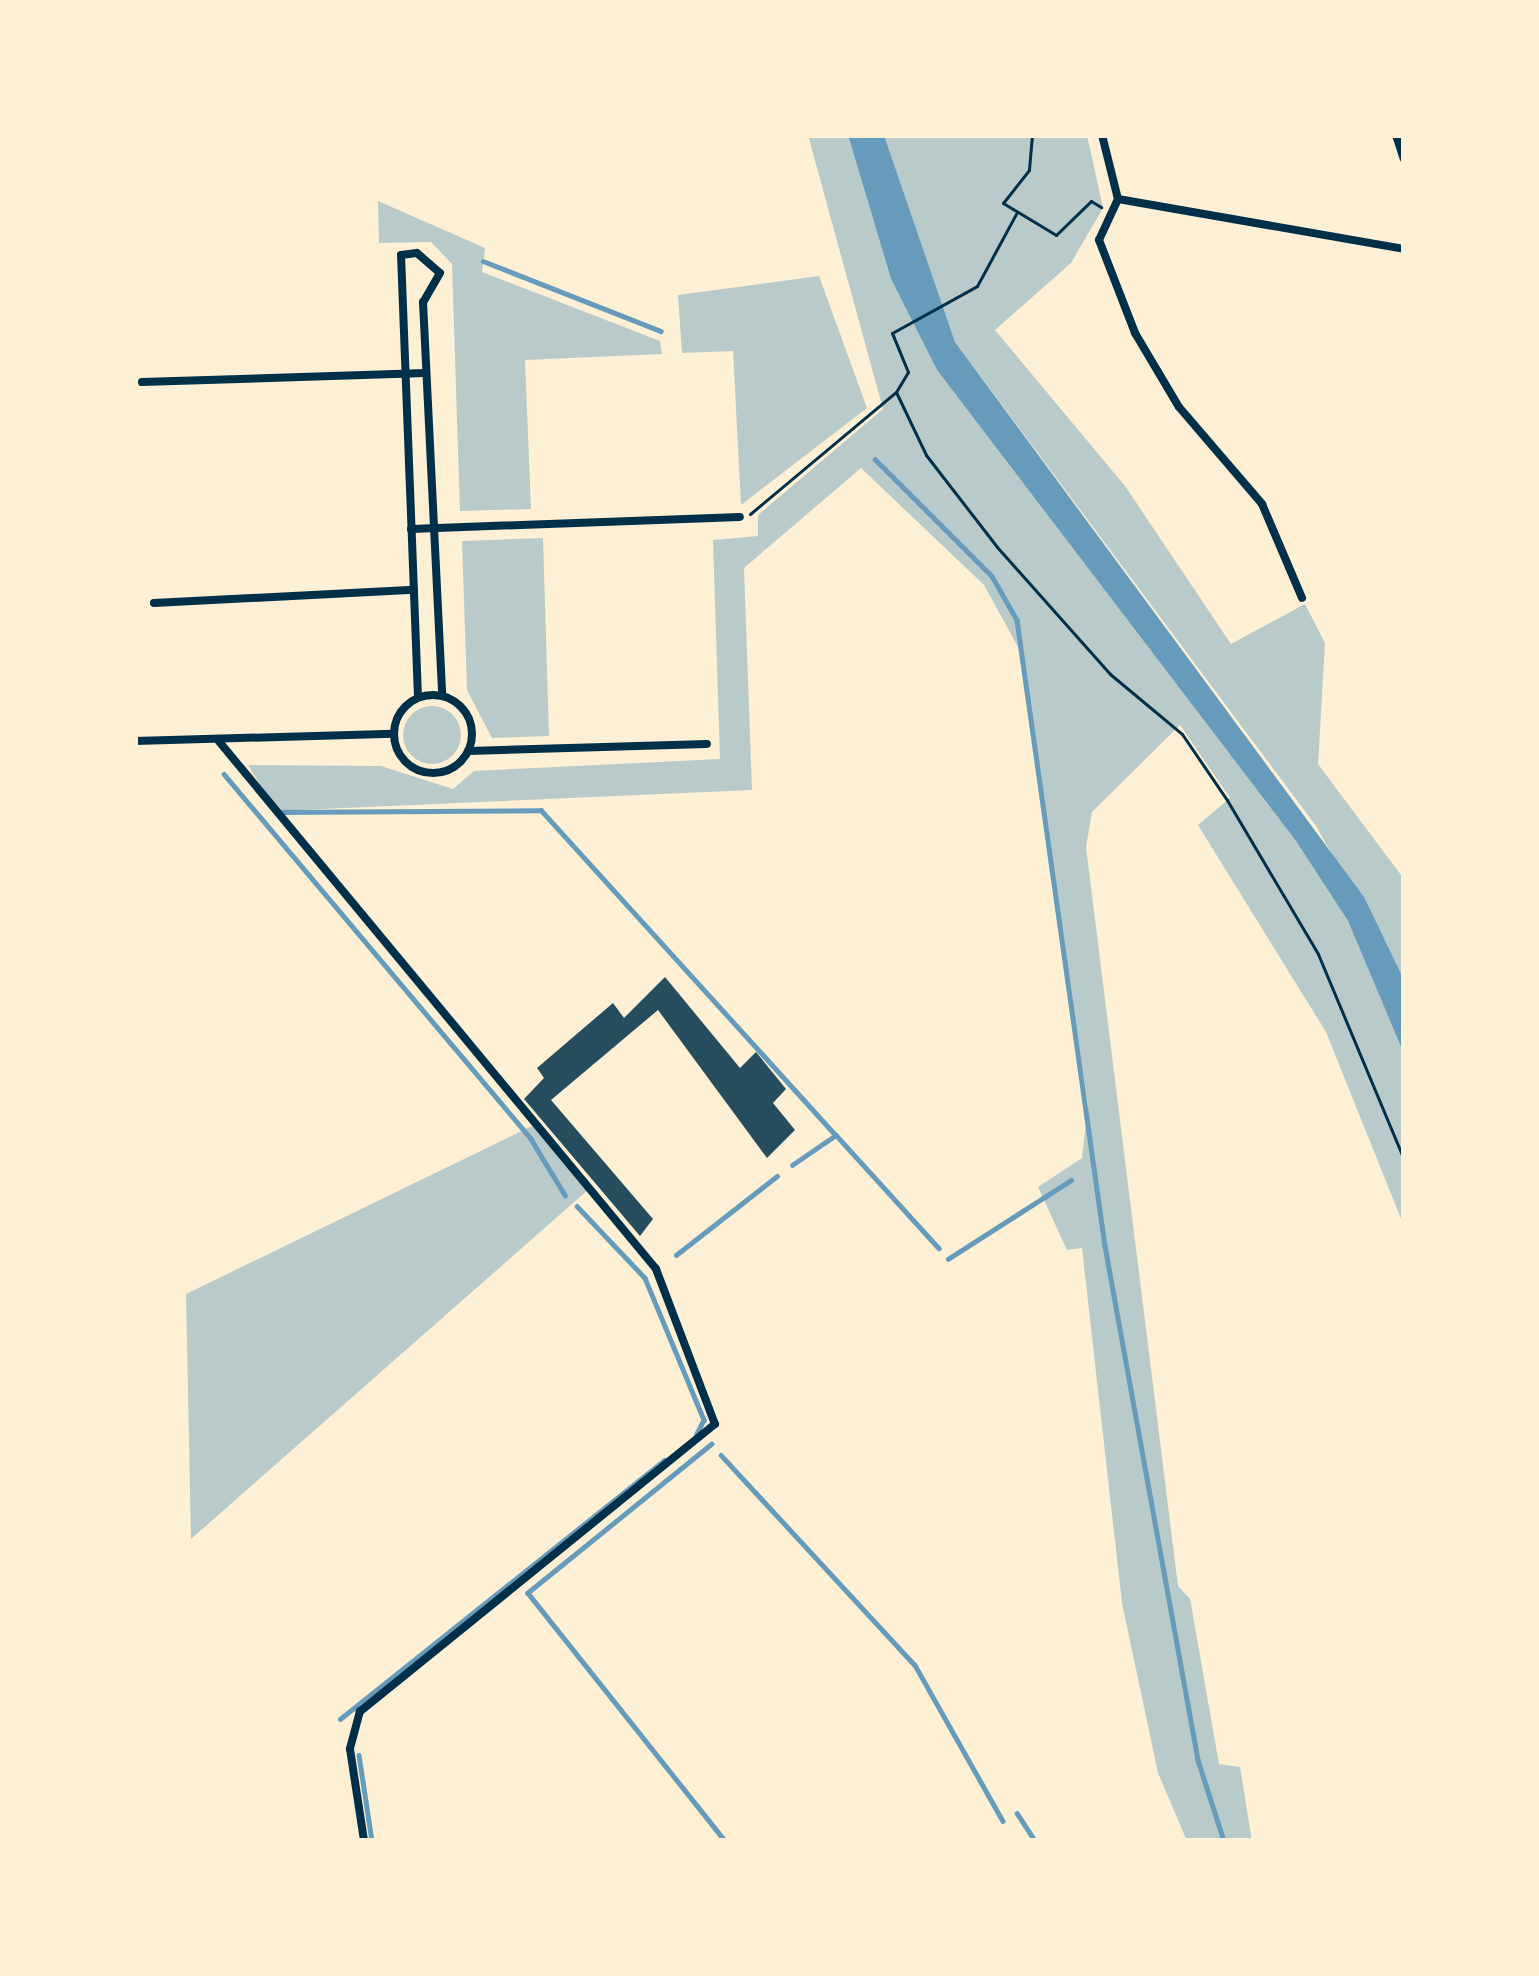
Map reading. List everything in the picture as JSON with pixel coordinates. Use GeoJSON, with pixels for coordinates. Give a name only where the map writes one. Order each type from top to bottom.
{"type":"FeatureCollection","features":[{"type":"Feature","properties":{"kind":"street"},"geometry":{"type":"LineString","coordinates":[[1102,135],[1118,199],[1100,240],[1144,353],[1262,504],[1302,598]]}},
{"type":"Feature","properties":{"kind":"street"},"geometry":{"type":"LineString","coordinates":[[1396,135],[1404,159]]}},
{"type":"Feature","properties":{"kind":"street"},"geometry":{"type":"LineString","coordinates":[[1118,199],[1404,249]]}},
{"type":"Feature","properties":{"kind":"street"},"geometry":{"type":"LineString","coordinates":[[394,734],[418,697],[401,255],[418,253],[440,273],[423,302],[442,695]]}},
{"type":"Feature","properties":{"kind":"street"},"geometry":{"type":"LineString","coordinates":[[142,382],[426,373]]}},
{"type":"Feature","properties":{"kind":"street"},"geometry":{"type":"LineString","coordinates":[[412,529],[740,517]]}},
{"type":"Feature","properties":{"kind":"street"},"geometry":{"type":"LineString","coordinates":[[154,603],[414,590]]}},
{"type":"Feature","properties":{"kind":"street"},"geometry":{"type":"LineString","coordinates":[[418,697],[442,695],[469,718],[468,752]]}},
{"type":"Feature","properties":{"kind":"street"},"geometry":{"type":"LineString","coordinates":[[394,734],[404,760],[425,772],[468,752],[707,745]]}},
{"type":"Feature","properties":{"kind":"street"},"geometry":{"type":"LineString","coordinates":[[135,741],[394,734]]}},
{"type":"Feature","properties":{"kind":"street"},"geometry":{"type":"LineString","coordinates":[[217,739],[656,1269],[715,1424],[360,1711],[350,1749],[364,1841]]}},
{"type":"Feature","properties":{"kind":"path"},"geometry":{"type":"LineString","coordinates":[[1032,135],[1029,170],[1003,203],[1056,235],[1090,201]]}},
{"type":"Feature","properties":{"kind":"path"},"geometry":{"type":"LineString","coordinates":[[755,512],[896,392],[908,372],[898,327],[977,286],[1016,214]]}},
{"type":"Feature","properties":{"kind":"path"},"geometry":{"type":"LineString","coordinates":[[896,392],[926,454],[997,547],[1110,674],[1183,734],[1318,954],[1404,1160]]}},
{"type":"Feature","properties":{"kind":"shaded area"},"geometry":{"type":"Polygon","coordinates":[[[808,135],[848,135],[891,279],[937,370],[1296,841],[1348,921],[1404,1054],[1404,1226],[1326,1032],[1198,825],[1230,798],[1180,725],[1092,812],[1086,847],[1178,1586],[1190,1599],[1219,1764],[1240,1767],[1252,1841],[1187,1841],[1158,1773],[1122,1603],[1082,1248],[1067,1250],[1038,1187],[1082,1158],[1088,1104],[1018,647],[984,585],[861,468],[744,568],[752,790],[276,811],[248,765],[381,766],[453,789],[474,771],[720,759],[713,540],[758,536],[758,515],[883,409],[808,135]]]}},
{"type":"Feature","properties":{"kind":"shaded area"},"geometry":{"type":"Polygon","coordinates":[[[884,135],[1087,135],[1103,208],[1071,263],[995,330],[1125,486],[1231,644],[1305,604],[1325,643],[1318,764],[1404,879],[1404,980],[1316,826],[955,342],[884,135]]]}},
{"type":"Feature","properties":{"kind":"shaded area"},"geometry":{"type":"Polygon","coordinates":[[[378,201],[485,248],[482,272],[660,341],[662,354],[525,360],[531,509],[460,511],[452,264],[431,242],[379,243],[378,201]]]}},
{"type":"Feature","properties":{"kind":"shaded area"},"geometry":{"type":"Polygon","coordinates":[[[819,276],[867,408],[741,505],[733,351],[682,353],[678,295],[819,276]]]}},
{"type":"Feature","properties":{"kind":"shaded area"},"geometry":{"type":"Polygon","coordinates":[[[543,538],[549,736],[492,738],[467,690],[462,541],[543,538]]]}},
{"type":"Feature","properties":{"kind":"shaded area"},"geometry":{"type":"Polygon","coordinates":[[[432,706],[453,714],[461,735],[453,756],[432,764],[411,756],[403,735],[411,714],[432,706]]]}},
{"type":"Feature","properties":{"kind":"shaded area"},"geometry":{"type":"Polygon","coordinates":[[[534,1125],[589,1189],[191,1539],[186,1294],[534,1125]]]}},
{"type":"Feature","properties":{"kind":"water"},"geometry":{"type":"Polygon","coordinates":[[[848,135],[884,135],[955,342],[1364,897],[1404,980],[1404,1054],[1348,921],[1296,841],[937,370],[891,279],[848,135]]]}},
{"type":"Feature","properties":{"kind":"building"},"geometry":{"type":"Polygon","coordinates":[[[665,977],[740,1068],[756,1052],[786,1089],[773,1103],[795,1130],[767,1158],[658,1010],[551,1100],[653,1219],[640,1236],[524,1099],[544,1078],[537,1068],[613,1003],[624,1018],[665,977]]]}},
{"type":"Feature","properties":{"kind":"waterway"},"geometry":{"type":"LineString","coordinates":[[483,261],[661,331]]}},
{"type":"Feature","properties":{"kind":"waterway"},"geometry":{"type":"LineString","coordinates":[[875,459],[992,576],[1017,620],[1105,1246],[1198,1760],[1224,1841]]}},
{"type":"Feature","properties":{"kind":"waterway"},"geometry":{"type":"LineString","coordinates":[[224,774],[531,1139],[565,1195]]}},
{"type":"Feature","properties":{"kind":"waterway"},"geometry":{"type":"LineString","coordinates":[[277,812],[541,810],[836,1135]]}},
{"type":"Feature","properties":{"kind":"waterway"},"geometry":{"type":"LineString","coordinates":[[792,1165],[836,1135],[939,1248]]}},
{"type":"Feature","properties":{"kind":"waterway"},"geometry":{"type":"LineString","coordinates":[[676,1255],[777,1176]]}},
{"type":"Feature","properties":{"kind":"waterway"},"geometry":{"type":"LineString","coordinates":[[948,1259],[1071,1180]]}},
{"type":"Feature","properties":{"kind":"waterway"},"geometry":{"type":"LineString","coordinates":[[577,1206],[645,1278],[704,1420],[697,1434]]}},
{"type":"Feature","properties":{"kind":"waterway"},"geometry":{"type":"LineString","coordinates":[[712,1444],[528,1593],[725,1841]]}},
{"type":"Feature","properties":{"kind":"waterway"},"geometry":{"type":"LineString","coordinates":[[721,1455],[915,1665],[1003,1821]]}},
{"type":"Feature","properties":{"kind":"waterway"},"geometry":{"type":"LineString","coordinates":[[340,1719],[664,1460]]}},
{"type":"Feature","properties":{"kind":"waterway"},"geometry":{"type":"LineString","coordinates":[[359,1755],[372,1841]]}},
{"type":"Feature","properties":{"kind":"waterway"},"geometry":{"type":"LineString","coordinates":[[1017,1813],[1035,1841]]}}]}
